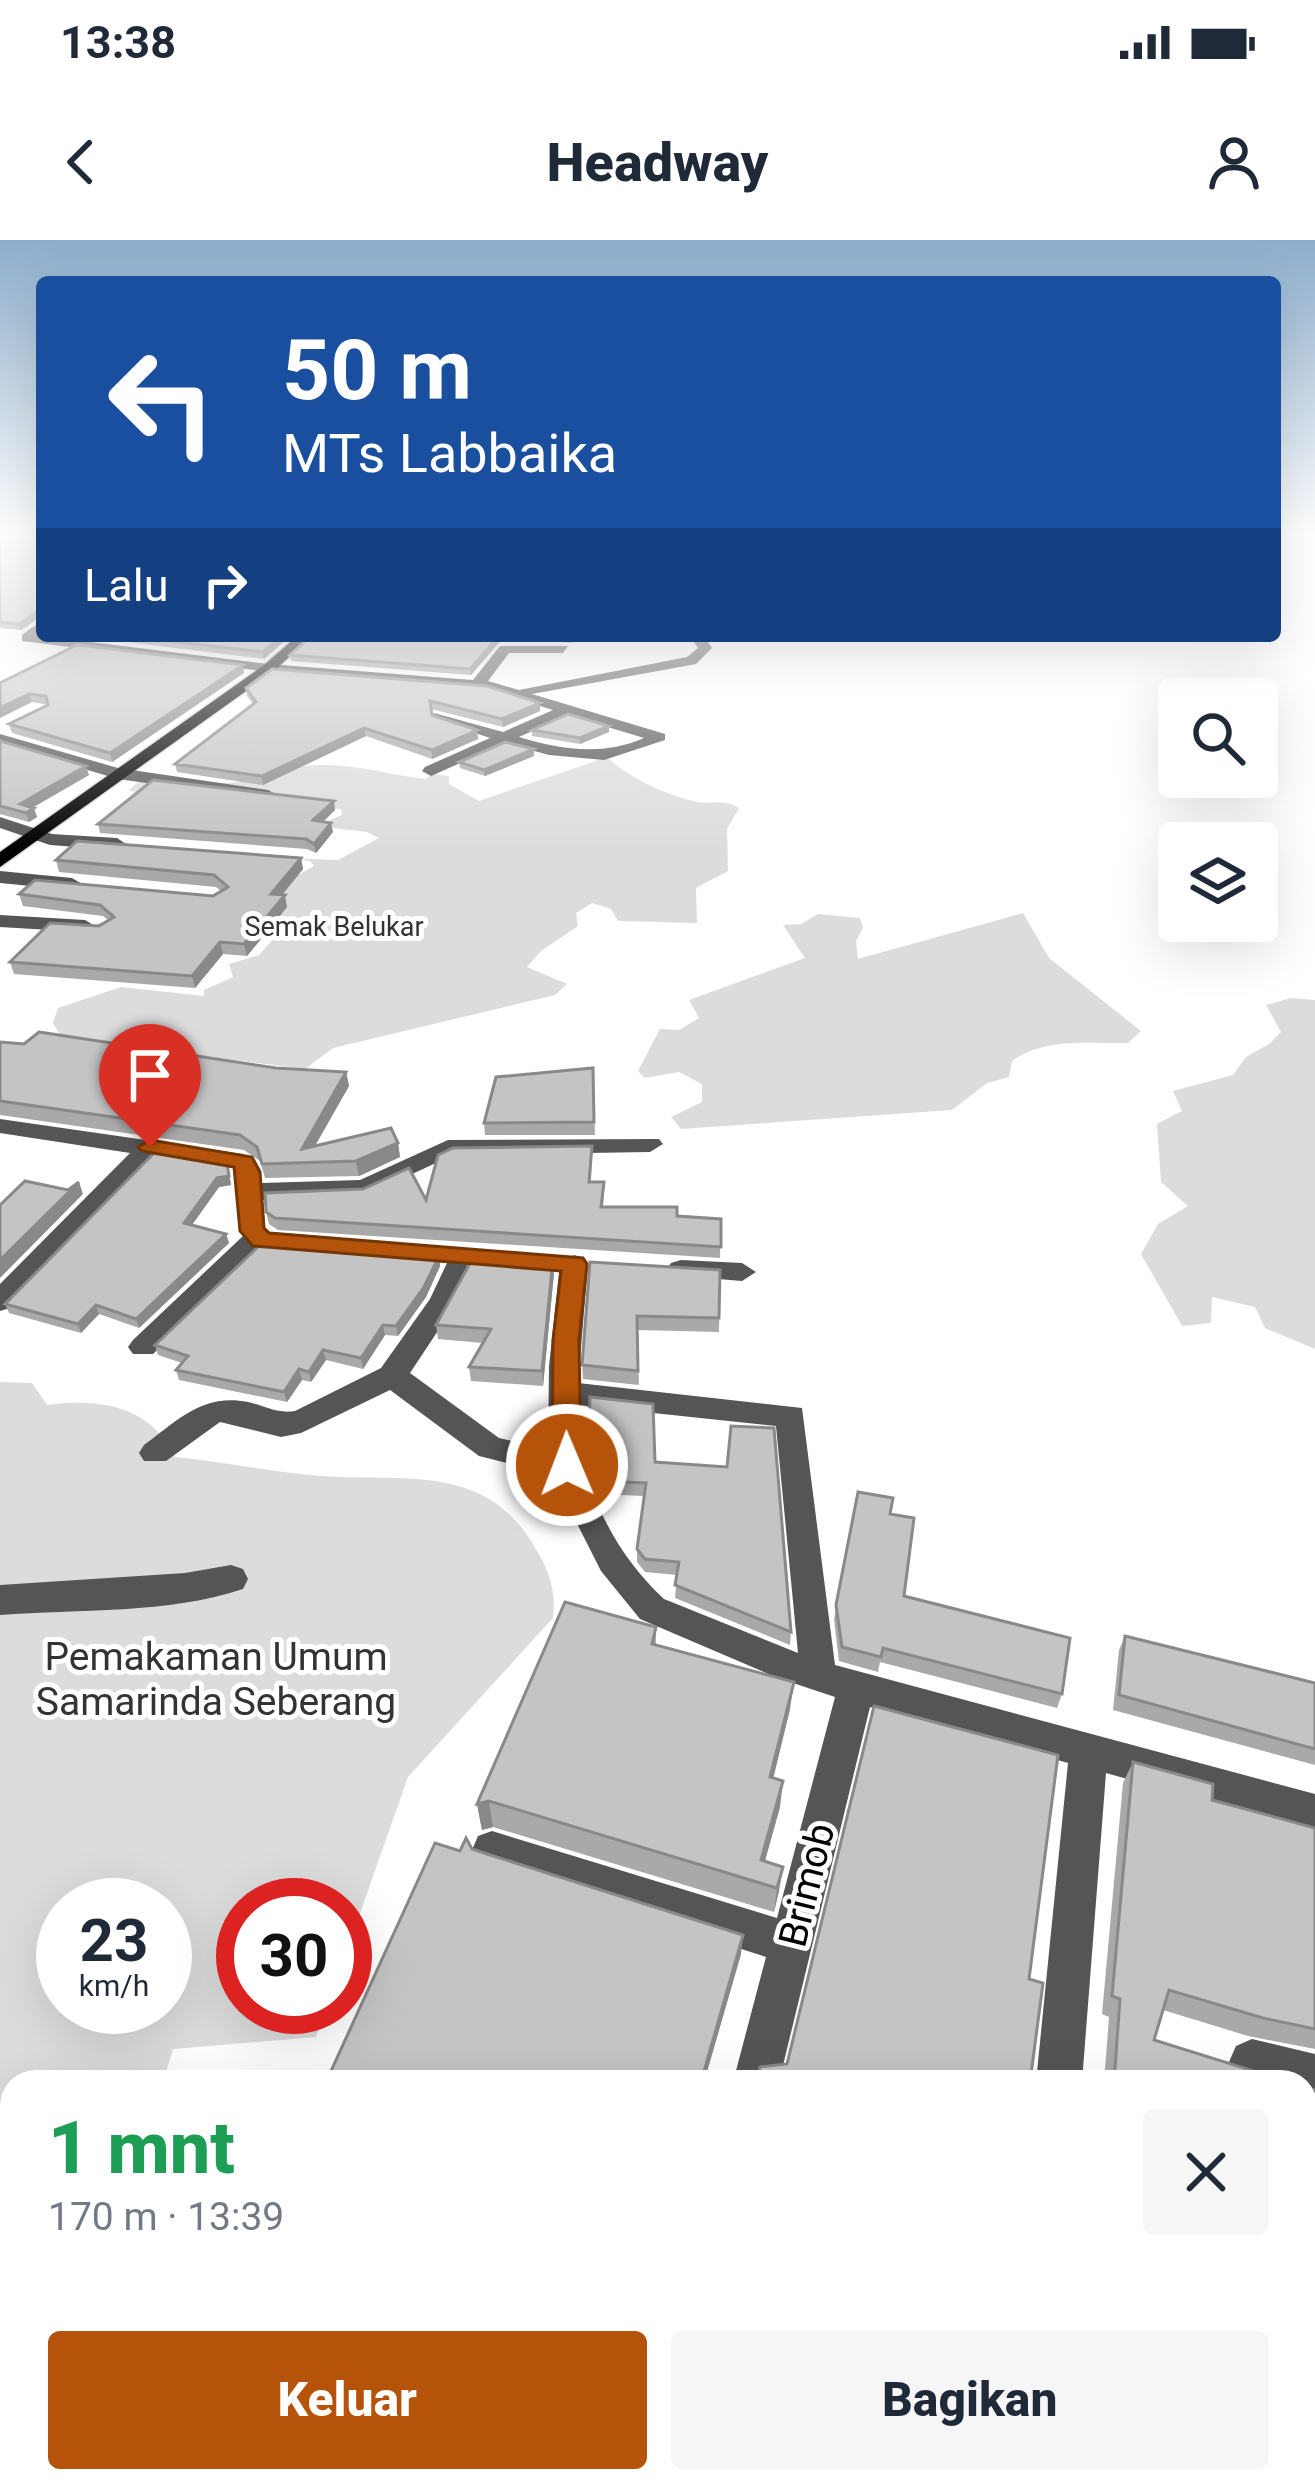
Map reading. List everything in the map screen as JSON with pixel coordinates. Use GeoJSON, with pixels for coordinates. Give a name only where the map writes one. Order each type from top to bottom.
{"type":"FeatureCollection","features":[{"type":"Feature","properties":{"kind":"main road"},"geometry":{"type":"LineString","coordinates":[[0,862],[298,642]]}},
{"type":"Feature","properties":{"kind":"street"},"geometry":{"type":"LineString","coordinates":[[58,642],[269,668],[478,684],[570,707],[659,737],[623,752],[575,758],[440,716]]}},
{"type":"Feature","properties":{"kind":"street"},"geometry":{"type":"LineString","coordinates":[[514,692],[691,661],[703,655],[702,642]]}},
{"type":"Feature","properties":{"kind":"street"},"geometry":{"type":"LineString","coordinates":[[478,684],[505,649],[563,649]]}},
{"type":"Feature","properties":{"kind":"street"},"geometry":{"type":"LineString","coordinates":[[431,771],[570,707]]}},
{"type":"Feature","properties":{"kind":"street"},"geometry":{"type":"LineString","coordinates":[[0,729],[20,719]]}},
{"type":"Feature","properties":{"kind":"street"},"geometry":{"type":"LineString","coordinates":[[0,740],[119,773],[293,799]]}},
{"type":"Feature","properties":{"kind":"street"},"geometry":{"type":"LineString","coordinates":[[0,822],[37,834],[142,846]]}},
{"type":"Feature","properties":{"kind":"street"},"geometry":{"type":"LineString","coordinates":[[0,878],[86,885]]}},
{"type":"Feature","properties":{"kind":"street"},"geometry":{"type":"LineString","coordinates":[[0,921],[103,927]]}},
{"type":"Feature","properties":{"kind":"street"},"geometry":{"type":"LineString","coordinates":[[0,1126],[243,1162],[252,1231],[258,1237],[584,1264],[565,1393],[567,1465],[577,1500],[634,1593],[652,1609],[837,1681],[1315,1813]]}},
{"type":"Feature","properties":{"kind":"street"},"geometry":{"type":"LineString","coordinates":[[250,1192],[365,1188],[448,1148],[650,1144]]}},
{"type":"Feature","properties":{"kind":"street"},"geometry":{"type":"LineString","coordinates":[[0,1301],[150,1147]]}},
{"type":"Feature","properties":{"kind":"street"},"geometry":{"type":"LineString","coordinates":[[143,1347],[258,1237]]}},
{"type":"Feature","properties":{"kind":"street"},"geometry":{"type":"LineString","coordinates":[[155,1453],[214,1409],[246,1413],[280,1425],[301,1422],[392,1376],[443,1302],[464,1256]]}},
{"type":"Feature","properties":{"kind":"street"},"geometry":{"type":"LineString","coordinates":[[656,1268],[742,1272]]}},
{"type":"Feature","properties":{"kind":"street"},"geometry":{"type":"LineString","coordinates":[[392,1376],[490,1448],[567,1465]]}},
{"type":"Feature","properties":{"kind":"street","name":"Brimob"},"geometry":{"type":"LineString","coordinates":[[565,1393],[791,1416],[837,1681],[792,1944],[759,2070]]}},
{"type":"Feature","properties":{"kind":"street"},"geometry":{"type":"LineString","coordinates":[[0,1600],[184,1587],[231,1579]]}},
{"type":"Feature","properties":{"kind":"street"},"geometry":{"type":"LineString","coordinates":[[1060,2070],[1089,1748]]}},
{"type":"Feature","properties":{"kind":"street"},"geometry":{"type":"LineString","coordinates":[[492,1850],[792,1944]]}},
{"type":"Feature","properties":{"kind":"street"},"geometry":{"type":"LineString","coordinates":[[1252,2062],[1286,2070]]}},
{"type":"Feature","properties":{"kind":"green space","name":"Semak Belukar"},"geometry":{"type":"Polygon","coordinates":[[[607,757],[670,794],[739,808],[727,829],[728,871],[696,888],[697,923],[618,921],[611,909],[592,903],[576,913],[578,926],[541,951],[527,967],[567,984],[555,995],[333,1048],[305,1069],[62,1038],[53,1023],[58,1008],[121,987],[204,996],[204,990],[233,977],[229,964],[259,955],[274,938],[252,936],[291,879],[314,866],[310,861],[281,858],[338,860],[379,838],[367,832],[316,826],[342,815],[341,809],[129,791],[137,783],[170,777],[231,783],[295,768],[334,765],[425,779],[433,774],[449,776],[449,784],[479,801],[607,757]]]}},
{"type":"Feature","properties":{"kind":"green space"},"geometry":{"type":"Polygon","coordinates":[[[1023,913],[1049,958],[1141,1031],[1128,1043],[1068,1043],[1025,1053],[1012,1061],[1009,1077],[987,1083],[952,1110],[681,1129],[671,1117],[702,1102],[702,1084],[679,1072],[645,1078],[638,1071],[660,1029],[679,1030],[699,1018],[689,1000],[805,958],[783,925],[801,924],[818,914],[860,918],[858,959],[1023,913]]]}},
{"type":"Feature","properties":{"kind":"green space"},"geometry":{"type":"Polygon","coordinates":[[[1291,998],[1315,1000],[1315,1349],[1265,1328],[1255,1307],[1212,1297],[1211,1323],[1182,1326],[1141,1254],[1158,1224],[1188,1206],[1161,1182],[1157,1124],[1182,1111],[1173,1091],[1233,1075],[1246,1057],[1281,1032],[1266,1005],[1291,998]]]}},
{"type":"Feature","properties":{"kind":"green space","name":"Pemakaman Umum Samarinda Seberang"},"geometry":{"type":"Polygon","coordinates":[[[0,1382],[32,1383],[47,1405],[85,1403],[121,1409],[152,1426],[175,1457],[464,1488],[511,1516],[542,1559],[554,1597],[553,1618],[408,1777],[372,1879],[216,1878],[216,2034],[316,2037],[173,2049],[167,2070],[0,2070],[0,1382]]]}},
{"type":"Feature","properties":{"kind":"building"},"geometry":{"type":"Polygon","coordinates":[[[179,642],[275,642],[263,652],[179,642]]]}},
{"type":"Feature","properties":{"kind":"building"},"geometry":{"type":"Polygon","coordinates":[[[304,642],[494,642],[470,669],[290,655],[304,642]]]}},
{"type":"Feature","properties":{"kind":"building"},"geometry":{"type":"Polygon","coordinates":[[[77,645],[243,665],[110,753],[9,724],[48,705],[46,696],[29,694],[0,708],[0,683],[77,645]]]}},
{"type":"Feature","properties":{"kind":"building"},"geometry":{"type":"Polygon","coordinates":[[[272,669],[487,686],[540,703],[502,719],[430,701],[432,715],[477,730],[432,750],[364,728],[262,776],[175,764],[256,702],[246,688],[272,669]]]}},
{"type":"Feature","properties":{"kind":"building"},"geometry":{"type":"Polygon","coordinates":[[[568,714],[609,726],[580,738],[532,730],[568,714]]]}},
{"type":"Feature","properties":{"kind":"building"},"geometry":{"type":"Polygon","coordinates":[[[0,741],[86,766],[20,804],[34,808],[26,813],[0,806],[0,741]]]}},
{"type":"Feature","properties":{"kind":"building"},"geometry":{"type":"Polygon","coordinates":[[[505,742],[534,749],[484,770],[459,762],[505,742]]]}},
{"type":"Feature","properties":{"kind":"building"},"geometry":{"type":"Polygon","coordinates":[[[153,780],[334,801],[313,820],[331,823],[314,844],[306,839],[98,824],[153,780]]]}},
{"type":"Feature","properties":{"kind":"building"},"geometry":{"type":"Polygon","coordinates":[[[77,841],[301,858],[271,894],[285,895],[244,944],[220,942],[192,976],[10,962],[50,923],[99,926],[114,917],[100,905],[19,894],[35,880],[213,896],[228,887],[214,875],[56,860],[77,841]]]}},
{"type":"Feature","properties":{"kind":"building"},"geometry":{"type":"Polygon","coordinates":[[[39,1032],[276,1068],[346,1072],[302,1149],[391,1128],[398,1143],[356,1161],[262,1164],[257,1147],[240,1135],[0,1101],[0,1042],[24,1044],[39,1032]]]}},
{"type":"Feature","properties":{"kind":"building"},"geometry":{"type":"Polygon","coordinates":[[[593,1068],[594,1122],[484,1123],[496,1077],[593,1068]]]}},
{"type":"Feature","properties":{"kind":"building"},"geometry":{"type":"Polygon","coordinates":[[[592,1146],[589,1182],[604,1182],[601,1207],[677,1207],[677,1216],[721,1219],[721,1247],[275,1218],[266,1212],[265,1193],[363,1189],[409,1168],[426,1200],[438,1155],[453,1148],[592,1146]]]}},
{"type":"Feature","properties":{"kind":"building"},"geometry":{"type":"Polygon","coordinates":[[[154,1153],[227,1163],[229,1176],[217,1178],[184,1223],[226,1234],[136,1319],[96,1305],[78,1324],[5,1304],[154,1153]]]}},
{"type":"Feature","properties":{"kind":"building"},"geometry":{"type":"Polygon","coordinates":[[[25,1181],[68,1190],[79,1182],[0,1260],[0,1205],[25,1181]]]}},
{"type":"Feature","properties":{"kind":"building"},"geometry":{"type":"Polygon","coordinates":[[[261,1244],[439,1256],[396,1326],[383,1325],[361,1358],[323,1350],[309,1372],[299,1369],[284,1392],[176,1370],[188,1356],[155,1345],[261,1244]]]}},
{"type":"Feature","properties":{"kind":"building"},"geometry":{"type":"Polygon","coordinates":[[[475,1254],[553,1259],[542,1371],[469,1367],[491,1329],[436,1325],[475,1254]]]}},
{"type":"Feature","properties":{"kind":"building"},"geometry":{"type":"Polygon","coordinates":[[[590,1262],[720,1270],[719,1318],[637,1316],[638,1371],[582,1365],[590,1262]]]}},
{"type":"Feature","properties":{"kind":"building"},"geometry":{"type":"Polygon","coordinates":[[[590,1397],[653,1404],[655,1462],[727,1467],[731,1426],[774,1428],[791,1632],[675,1585],[679,1562],[645,1559],[637,1549],[646,1483],[598,1481],[588,1445],[590,1397]]]}},
{"type":"Feature","properties":{"kind":"building"},"geometry":{"type":"Polygon","coordinates":[[[858,1492],[893,1498],[890,1514],[914,1518],[904,1596],[1070,1638],[1062,1694],[883,1648],[881,1657],[842,1647],[836,1605],[858,1492]]]}},
{"type":"Feature","properties":{"kind":"building"},"geometry":{"type":"Polygon","coordinates":[[[565,1602],[656,1627],[652,1644],[794,1682],[770,1777],[783,1781],[761,1860],[783,1867],[777,1888],[489,1801],[477,1804],[565,1602]]]}},
{"type":"Feature","properties":{"kind":"building"},"geometry":{"type":"Polygon","coordinates":[[[1125,1636],[1315,1683],[1315,1749],[1119,1695],[1125,1636]]]}},
{"type":"Feature","properties":{"kind":"building"},"geometry":{"type":"Polygon","coordinates":[[[874,1706],[1058,1755],[1029,1979],[1043,1983],[1032,2070],[759,2070],[787,2064],[874,1706]]]}},
{"type":"Feature","properties":{"kind":"building"},"geometry":{"type":"Polygon","coordinates":[[[1133,1762],[1213,1784],[1212,1800],[1315,1828],[1315,2029],[1169,1990],[1154,2040],[1250,2070],[1115,2070],[1120,1999],[1112,1996],[1133,1762]]]}},
{"type":"Feature","properties":{"kind":"building"},"geometry":{"type":"Polygon","coordinates":[[[466,1838],[472,1849],[743,1935],[704,2070],[331,2070],[348,2034],[372,2034],[372,1981],[435,1843],[460,1851],[466,1838]]]}},
{"type":"Feature","properties":{"kind":"route"},"geometry":{"type":"LineString","coordinates":[[150,1147],[243,1162],[248,1172],[252,1231],[269,1242],[574,1264],[566,1340],[567,1465]]}}]}
